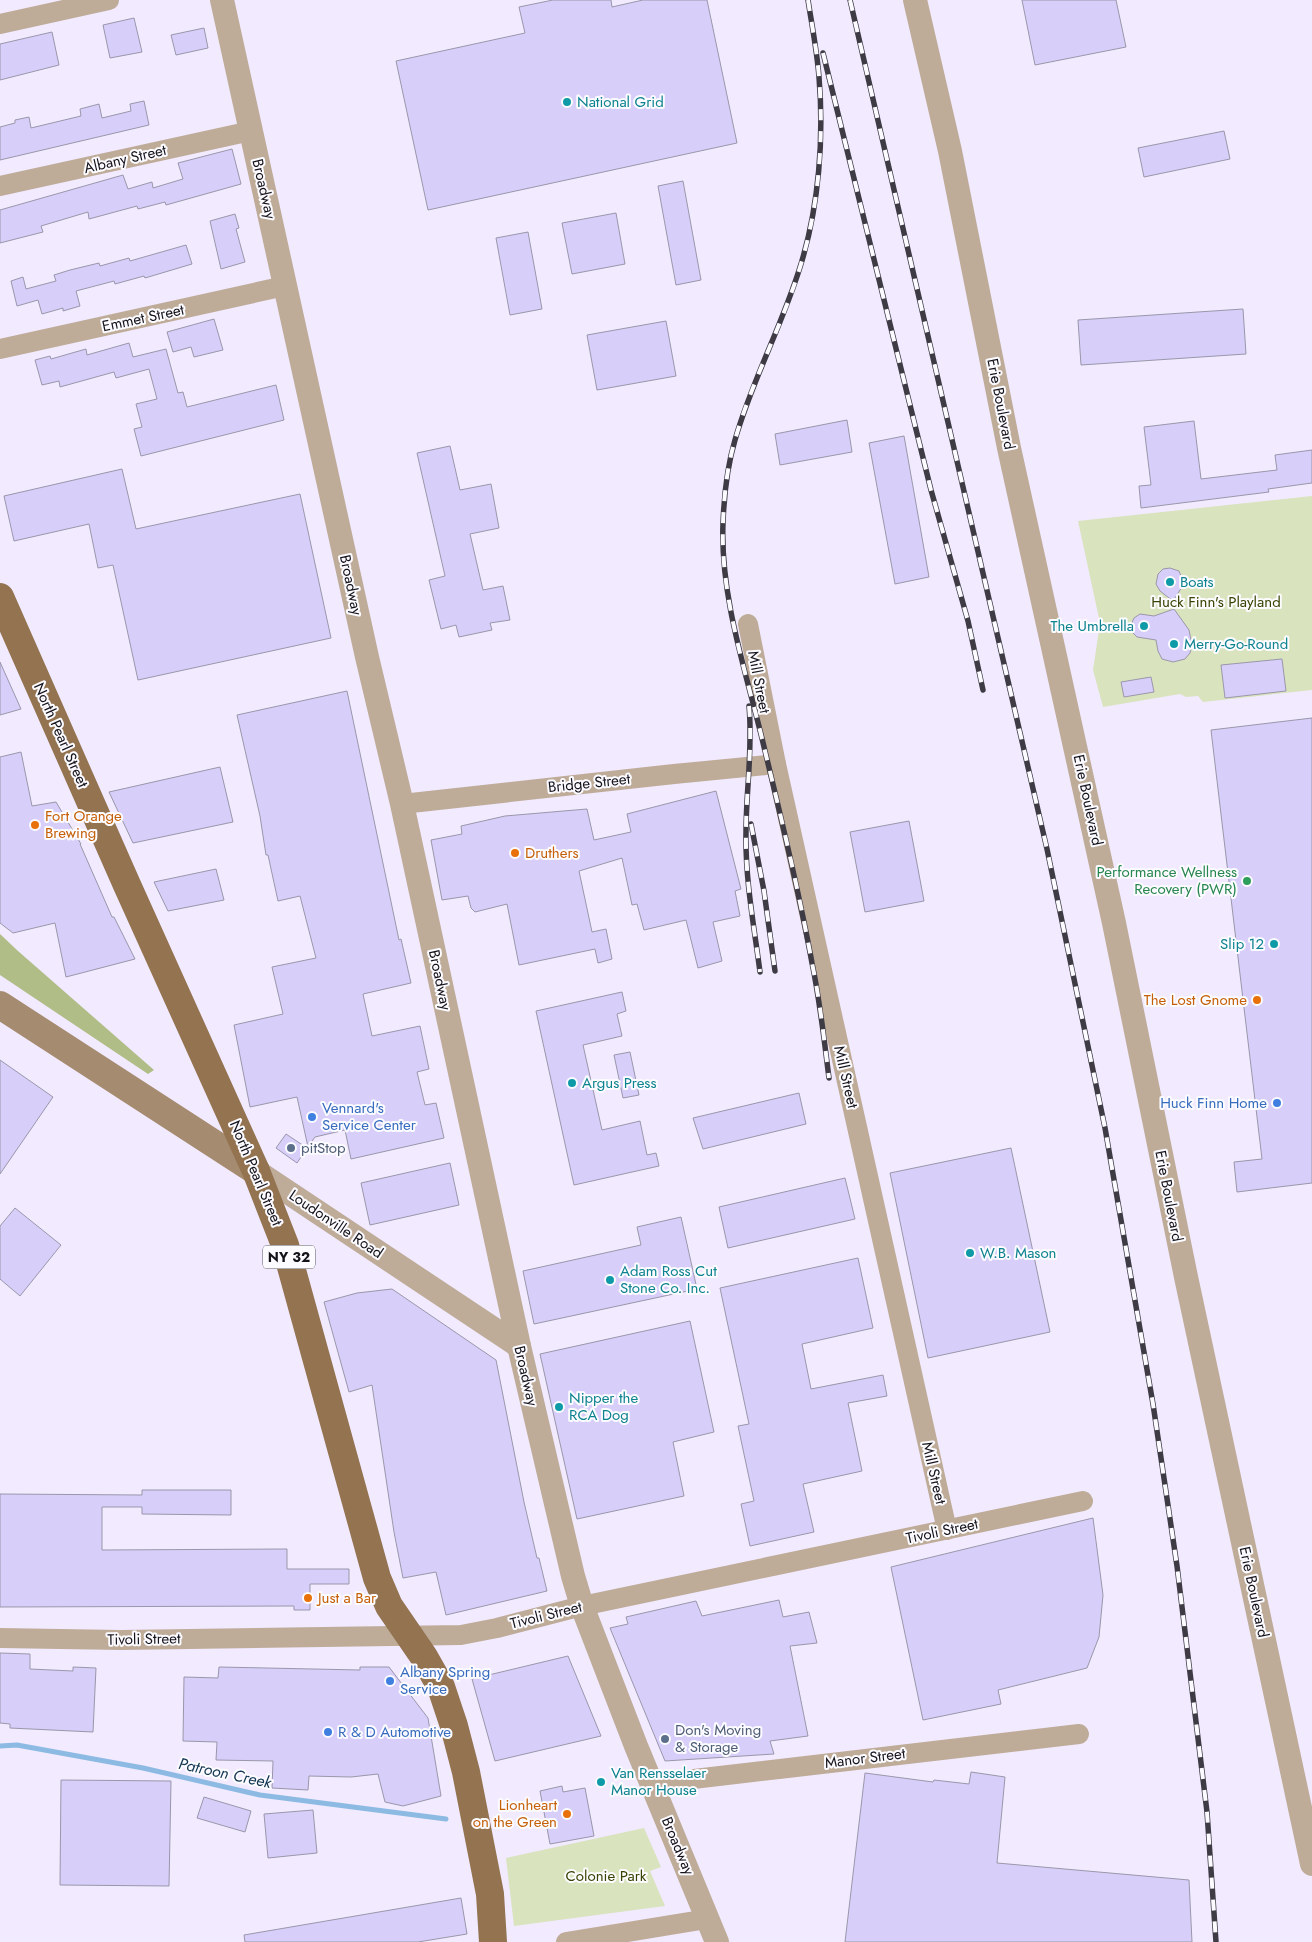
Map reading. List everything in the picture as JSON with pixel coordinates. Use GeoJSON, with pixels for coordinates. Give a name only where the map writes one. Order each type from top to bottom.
{"type":"FeatureCollection","features":[{"type":"Feature","properties":{"kind":"main road","name":"North Pearl Street"},"geometry":{"type":"LineString","coordinates":[[0,597],[256,1171],[286,1245],[377,1578],[389,1606],[424,1657],[441,1687],[454,1726],[466,1772],[490,1894],[493,1942]]}},
{"type":"Feature","properties":{"kind":"main road","name":"Loudonville Road"},"geometry":{"type":"LineString","coordinates":[[0,1005],[256,1171]]}},
{"type":"Feature","properties":{"kind":"street"},"geometry":{"type":"LineString","coordinates":[[0,24],[109,0]]}},
{"type":"Feature","properties":{"kind":"street","name":"Broadway"},"geometry":{"type":"LineString","coordinates":[[222,0],[367,657],[402,804],[519,1346],[573,1576],[582,1606],[651,1784],[717,1942]]}},
{"type":"Feature","properties":{"kind":"street","name":"Erie Boulevard"},"geometry":{"type":"LineString","coordinates":[[915,0],[950,151],[1009,448],[1070,717],[1186,1278],[1312,1864]]}},
{"type":"Feature","properties":{"kind":"street","name":"Albany Street"},"geometry":{"type":"LineString","coordinates":[[0,186],[251,131]]}},
{"type":"Feature","properties":{"kind":"street","name":"Emmet Street"},"geometry":{"type":"LineString","coordinates":[[0,349],[285,286]]}},
{"type":"Feature","properties":{"kind":"street","name":"Mill Street"},"geometry":{"type":"LineString","coordinates":[[748,624],[776,764],[947,1530]]}},
{"type":"Feature","properties":{"kind":"street","name":"Bridge Street"},"geometry":{"type":"LineString","coordinates":[[402,804],[776,764]]}},
{"type":"Feature","properties":{"kind":"street","name":"Loudonville Road"},"geometry":{"type":"LineString","coordinates":[[256,1171],[519,1346]]}},
{"type":"Feature","properties":{"kind":"street","name":"Tivoli Street"},"geometry":{"type":"LineString","coordinates":[[0,1638],[121,1640],[461,1635],[498,1628],[582,1606],[1083,1501]]}},
{"type":"Feature","properties":{"kind":"street","name":"Manor Street"},"geometry":{"type":"LineString","coordinates":[[651,1784],[1078,1734]]}},
{"type":"Feature","properties":{"kind":"street"},"geometry":{"type":"LineString","coordinates":[[566,1942],[707,1919]]}},
{"type":"Feature","properties":{"kind":"green space","name":"Huck Finn's Playland"},"geometry":{"type":"Polygon","coordinates":[[[1312,496],[1312,690],[1203,702],[1198,696],[1186,697],[1180,694],[1103,707],[1093,670],[1100,623],[1078,521],[1312,496]]]}},
{"type":"Feature","properties":{"kind":"green space"},"geometry":{"type":"Polygon","coordinates":[[[0,934],[154,1070],[148,1074],[0,975],[0,934]]]}},
{"type":"Feature","properties":{"kind":"green space","name":"Colonie Park"},"geometry":{"type":"Polygon","coordinates":[[[644,1828],[661,1867],[650,1871],[665,1906],[514,1926],[506,1858],[644,1828]]]}},
{"type":"Feature","properties":{"kind":"building","name":"National Grid"},"geometry":{"type":"Polygon","coordinates":[[[553,0],[611,0],[612,7],[643,0],[707,0],[737,143],[428,210],[396,61],[525,33],[519,7],[553,0]]]}},
{"type":"Feature","properties":{"kind":"building"},"geometry":{"type":"Polygon","coordinates":[[[1022,0],[1116,0],[1126,47],[1035,65],[1022,0]]]}},
{"type":"Feature","properties":{"kind":"building"},"geometry":{"type":"Polygon","coordinates":[[[134,18],[142,52],[110,58],[103,25],[134,18]]]}},
{"type":"Feature","properties":{"kind":"building"},"geometry":{"type":"Polygon","coordinates":[[[204,28],[208,48],[176,55],[171,35],[204,28]]]}},
{"type":"Feature","properties":{"kind":"building"},"geometry":{"type":"Polygon","coordinates":[[[52,32],[59,65],[0,80],[0,44],[52,32]]]}},
{"type":"Feature","properties":{"kind":"building"},"geometry":{"type":"Polygon","coordinates":[[[144,101],[149,125],[0,160],[0,127],[15,123],[15,120],[29,117],[31,128],[81,116],[80,109],[99,104],[102,118],[131,111],[130,104],[144,101]]]}},
{"type":"Feature","properties":{"kind":"building"},"geometry":{"type":"Polygon","coordinates":[[[1224,131],[1230,159],[1144,177],[1138,148],[1224,131]]]}},
{"type":"Feature","properties":{"kind":"building"},"geometry":{"type":"Polygon","coordinates":[[[232,149],[241,184],[166,205],[165,202],[138,209],[137,206],[89,219],[88,212],[41,226],[43,232],[0,243],[0,210],[123,175],[128,189],[152,182],[153,188],[183,179],[178,163],[232,149]]]}},
{"type":"Feature","properties":{"kind":"building"},"geometry":{"type":"Polygon","coordinates":[[[683,181],[701,280],[676,285],[658,186],[683,181]]]}},
{"type":"Feature","properties":{"kind":"building"},"geometry":{"type":"Polygon","coordinates":[[[616,213],[625,264],[572,274],[562,223],[616,213]]]}},
{"type":"Feature","properties":{"kind":"building"},"geometry":{"type":"Polygon","coordinates":[[[235,214],[239,228],[236,229],[245,262],[221,269],[210,221],[235,214]]]}},
{"type":"Feature","properties":{"kind":"building"},"geometry":{"type":"Polygon","coordinates":[[[528,232],[542,309],[510,315],[496,238],[528,232]]]}},
{"type":"Feature","properties":{"kind":"building"},"geometry":{"type":"Polygon","coordinates":[[[186,245],[192,264],[145,278],[144,276],[115,284],[114,281],[76,291],[80,306],[63,311],[63,308],[42,314],[38,300],[17,306],[11,281],[23,277],[26,289],[56,281],[54,275],[70,270],[99,263],[100,266],[129,258],[130,261],[186,245]]]}},
{"type":"Feature","properties":{"kind":"building"},"geometry":{"type":"Polygon","coordinates":[[[1243,309],[1246,354],[1081,365],[1078,320],[1243,309]]]}},
{"type":"Feature","properties":{"kind":"building"},"geometry":{"type":"Polygon","coordinates":[[[214,319],[223,350],[194,357],[191,347],[173,352],[167,332],[214,319]]]}},
{"type":"Feature","properties":{"kind":"building"},"geometry":{"type":"Polygon","coordinates":[[[666,321],[676,376],[597,390],[587,335],[666,321]]]}},
{"type":"Feature","properties":{"kind":"building"},"geometry":{"type":"Polygon","coordinates":[[[129,343],[133,357],[166,349],[178,393],[183,392],[187,407],[276,385],[284,420],[141,456],[134,429],[142,427],[136,404],[157,399],[149,369],[116,378],[114,372],[60,387],[59,381],[42,385],[35,360],[50,356],[51,359],[86,349],[87,355],[129,343]]]}},
{"type":"Feature","properties":{"kind":"building"},"geometry":{"type":"Polygon","coordinates":[[[847,420],[852,452],[780,465],[775,434],[847,420]]]}},
{"type":"Feature","properties":{"kind":"building"},"geometry":{"type":"Polygon","coordinates":[[[1194,421],[1201,479],[1277,470],[1275,455],[1312,450],[1312,483],[1268,489],[1269,492],[1141,508],[1139,486],[1151,485],[1144,427],[1194,421]]]}},
{"type":"Feature","properties":{"kind":"building"},"geometry":{"type":"Polygon","coordinates":[[[904,436],[929,577],[895,584],[869,443],[904,436]]]}},
{"type":"Feature","properties":{"kind":"building"},"geometry":{"type":"Polygon","coordinates":[[[450,446],[460,490],[491,484],[499,528],[470,534],[483,590],[503,586],[510,620],[490,623],[492,630],[459,637],[456,625],[441,629],[429,580],[445,576],[417,453],[450,446]]]}},
{"type":"Feature","properties":{"kind":"building"},"geometry":{"type":"Polygon","coordinates":[[[122,469],[136,529],[300,494],[331,638],[138,680],[113,565],[98,568],[89,524],[14,541],[4,496],[122,469]]]}},
{"type":"Feature","properties":{"kind":"building","name":"Boats"},"geometry":{"type":"Polygon","coordinates":[[[1170,568],[1179,571],[1183,581],[1182,587],[1173,601],[1160,591],[1156,584],[1158,574],[1163,569],[1170,568]]]}},
{"type":"Feature","properties":{"kind":"building"},"geometry":{"type":"Polygon","coordinates":[[[1174,609],[1189,630],[1192,645],[1190,653],[1185,659],[1173,662],[1162,659],[1156,640],[1137,637],[1132,632],[1131,625],[1134,618],[1140,614],[1154,616],[1174,609]]]}},
{"type":"Feature","properties":{"kind":"building"},"geometry":{"type":"Polygon","coordinates":[[[1282,659],[1286,691],[1225,698],[1221,665],[1282,659]]]}},
{"type":"Feature","properties":{"kind":"building"},"geometry":{"type":"Polygon","coordinates":[[[0,662],[21,709],[0,715],[0,662]]]}},
{"type":"Feature","properties":{"kind":"building"},"geometry":{"type":"Polygon","coordinates":[[[1151,677],[1154,692],[1124,697],[1121,682],[1151,677]]]}},
{"type":"Feature","properties":{"kind":"building"},"geometry":{"type":"Polygon","coordinates":[[[347,691],[399,940],[401,939],[411,983],[363,994],[372,1036],[420,1026],[429,1069],[417,1072],[425,1105],[436,1103],[444,1138],[351,1159],[345,1130],[315,1137],[308,1147],[297,1097],[250,1107],[234,1025],[283,1014],[272,967],[316,958],[300,896],[278,901],[268,855],[266,855],[260,816],[237,715],[347,691]]]}},
{"type":"Feature","properties":{"kind":"building","name":"Slip 12"},"geometry":{"type":"Polygon","coordinates":[[[1312,718],[1312,1183],[1237,1192],[1234,1162],[1262,1159],[1211,730],[1312,718]]]}},
{"type":"Feature","properties":{"kind":"building"},"geometry":{"type":"Polygon","coordinates":[[[21,752],[32,806],[56,802],[81,844],[112,917],[114,917],[135,959],[66,977],[55,923],[13,933],[0,923],[0,757],[21,752]]]}},
{"type":"Feature","properties":{"kind":"building"},"geometry":{"type":"Polygon","coordinates":[[[220,767],[233,822],[133,843],[109,792],[220,767]]]}},
{"type":"Feature","properties":{"kind":"building"},"geometry":{"type":"Polygon","coordinates":[[[716,791],[741,889],[735,891],[740,916],[713,922],[722,961],[698,968],[686,920],[644,930],[637,904],[632,905],[622,858],[579,871],[592,932],[606,929],[612,959],[598,963],[595,949],[519,965],[507,904],[475,912],[471,908],[468,896],[442,900],[431,840],[462,834],[461,826],[505,816],[587,809],[594,840],[631,832],[627,814],[716,791]]]}},
{"type":"Feature","properties":{"kind":"building"},"geometry":{"type":"Polygon","coordinates":[[[909,821],[924,901],[865,912],[850,832],[909,821]]]}},
{"type":"Feature","properties":{"kind":"building"},"geometry":{"type":"Polygon","coordinates":[[[216,869],[224,900],[168,911],[154,882],[216,869]]]}},
{"type":"Feature","properties":{"kind":"building","name":"Argus Press"},"geometry":{"type":"Polygon","coordinates":[[[622,992],[626,1011],[617,1014],[622,1036],[583,1045],[602,1130],[640,1121],[647,1155],[656,1153],[659,1166],[574,1185],[536,1011],[622,992]]]}},
{"type":"Feature","properties":{"kind":"building"},"geometry":{"type":"Polygon","coordinates":[[[630,1052],[639,1095],[623,1098],[614,1055],[630,1052]]]}},
{"type":"Feature","properties":{"kind":"building"},"geometry":{"type":"Polygon","coordinates":[[[0,1060],[53,1097],[0,1174],[0,1060]]]}},
{"type":"Feature","properties":{"kind":"building"},"geometry":{"type":"Polygon","coordinates":[[[799,1093],[806,1124],[703,1149],[693,1118],[799,1093]]]}},
{"type":"Feature","properties":{"kind":"building","name":"pitStop"},"geometry":{"type":"Polygon","coordinates":[[[286,1134],[307,1148],[297,1163],[276,1148],[286,1134]]]}},
{"type":"Feature","properties":{"kind":"building","name":"W.B. Mason"},"geometry":{"type":"Polygon","coordinates":[[[1011,1148],[1050,1332],[928,1358],[890,1173],[1011,1148]]]}},
{"type":"Feature","properties":{"kind":"building"},"geometry":{"type":"Polygon","coordinates":[[[450,1163],[459,1205],[370,1225],[361,1183],[450,1163]]]}},
{"type":"Feature","properties":{"kind":"building"},"geometry":{"type":"Polygon","coordinates":[[[845,1178],[855,1219],[728,1248],[719,1207],[845,1178]]]}},
{"type":"Feature","properties":{"kind":"building"},"geometry":{"type":"Polygon","coordinates":[[[15,1208],[61,1245],[20,1296],[0,1279],[0,1226],[15,1208]]]}},
{"type":"Feature","properties":{"kind":"building","name":"Adam Ross Cut Stone Co. Inc."},"geometry":{"type":"Polygon","coordinates":[[[681,1217],[697,1289],[534,1324],[523,1271],[641,1245],[637,1227],[681,1217]]]}},
{"type":"Feature","properties":{"kind":"building"},"geometry":{"type":"Polygon","coordinates":[[[858,1258],[873,1328],[802,1344],[811,1389],[883,1375],[887,1396],[848,1403],[862,1471],[803,1484],[814,1532],[750,1546],[741,1504],[754,1501],[738,1426],[749,1424],[720,1288],[858,1258]]]}},
{"type":"Feature","properties":{"kind":"building"},"geometry":{"type":"Polygon","coordinates":[[[392,1289],[496,1360],[524,1502],[547,1591],[446,1615],[436,1572],[403,1578],[394,1532],[372,1385],[349,1392],[324,1302],[357,1293],[392,1289]]]}},
{"type":"Feature","properties":{"kind":"building"},"geometry":{"type":"Polygon","coordinates":[[[690,1321],[714,1432],[673,1442],[684,1496],[577,1519],[540,1354],[690,1321]]]}},
{"type":"Feature","properties":{"kind":"building"},"geometry":{"type":"Polygon","coordinates":[[[142,1490],[231,1490],[231,1515],[142,1514],[142,1507],[102,1507],[102,1550],[287,1549],[287,1569],[349,1569],[349,1584],[310,1584],[310,1610],[294,1610],[294,1606],[0,1607],[0,1494],[142,1495],[142,1490]]]}},
{"type":"Feature","properties":{"kind":"building"},"geometry":{"type":"Polygon","coordinates":[[[1093,1518],[1103,1595],[1099,1637],[1087,1668],[998,1690],[1001,1704],[923,1720],[891,1567],[1093,1518]]]}},
{"type":"Feature","properties":{"kind":"building"},"geometry":{"type":"Polygon","coordinates":[[[779,1600],[783,1617],[809,1612],[817,1643],[790,1646],[808,1736],[770,1741],[774,1754],[665,1761],[610,1628],[628,1624],[626,1617],[696,1601],[702,1616],[779,1600]]]}},
{"type":"Feature","properties":{"kind":"building"},"geometry":{"type":"Polygon","coordinates":[[[0,1653],[30,1654],[30,1669],[73,1671],[73,1667],[96,1668],[93,1732],[10,1728],[10,1724],[0,1723],[0,1653]]]}},
{"type":"Feature","properties":{"kind":"building"},"geometry":{"type":"Polygon","coordinates":[[[568,1656],[601,1736],[495,1761],[472,1679],[568,1656]]]}},
{"type":"Feature","properties":{"kind":"building"},"geometry":{"type":"Polygon","coordinates":[[[219,1667],[360,1670],[360,1667],[389,1667],[428,1718],[441,1796],[403,1806],[385,1802],[378,1774],[351,1777],[309,1776],[308,1790],[272,1788],[273,1761],[216,1760],[217,1742],[183,1741],[184,1677],[218,1678],[219,1667]]]}},
{"type":"Feature","properties":{"kind":"building"},"geometry":{"type":"Polygon","coordinates":[[[971,1772],[1005,1777],[997,1863],[1189,1880],[1192,1942],[845,1942],[865,1773],[933,1782],[934,1780],[969,1784],[971,1772]]]}},
{"type":"Feature","properties":{"kind":"building"},"geometry":{"type":"Polygon","coordinates":[[[61,1780],[171,1781],[169,1886],[60,1885],[61,1780]]]}},
{"type":"Feature","properties":{"kind":"building","name":"Lionheart on the Green"},"geometry":{"type":"Polygon","coordinates":[[[562,1786],[563,1792],[585,1788],[594,1836],[550,1844],[540,1791],[562,1786]]]}},
{"type":"Feature","properties":{"kind":"building"},"geometry":{"type":"Polygon","coordinates":[[[204,1797],[251,1811],[245,1832],[197,1818],[204,1797]]]}},
{"type":"Feature","properties":{"kind":"building"},"geometry":{"type":"Polygon","coordinates":[[[313,1810],[317,1853],[268,1858],[264,1814],[313,1810]]]}},
{"type":"Feature","properties":{"kind":"building"},"geometry":{"type":"Polygon","coordinates":[[[461,1898],[467,1934],[418,1942],[245,1942],[244,1935],[461,1898]]]}},
{"type":"Feature","properties":{"kind":"waterway","name":"Patroon Creek"},"geometry":{"type":"LineString","coordinates":[[0,1746],[17,1745],[143,1768],[260,1795],[446,1819]]}},
{"type":"Feature","properties":{"kind":"railway"},"geometry":{"type":"LineString","coordinates":[[808,0],[819,77],[821,124],[816,195],[807,242],[794,286],[750,396],[732,450],[724,502],[723,552],[730,609],[736,638],[778,804],[807,936],[820,1006],[829,1078]]}},
{"type":"Feature","properties":{"kind":"railway"},"geometry":{"type":"LineString","coordinates":[[850,0],[1047,849],[1105,1128],[1153,1404],[1177,1566],[1207,1812],[1216,1942]]}},
{"type":"Feature","properties":{"kind":"railway"},"geometry":{"type":"LineString","coordinates":[[823,53],[931,490],[968,621],[983,690]]}},
{"type":"Feature","properties":{"kind":"railway"},"geometry":{"type":"LineString","coordinates":[[749,706],[750,737],[746,850],[750,902],[760,972]]}},
{"type":"Feature","properties":{"kind":"railway"},"geometry":{"type":"LineString","coordinates":[[751,824],[764,891],[775,971]]}},
{"type":"Feature","properties":{"kind":"place","name":"National Grid"},"geometry":{"type":"Point","coordinates":[567,102]}},
{"type":"Feature","properties":{"kind":"place","name":"Boats"},"geometry":{"type":"Point","coordinates":[1170,582]}},
{"type":"Feature","properties":{"kind":"place","name":"The Umbrella"},"geometry":{"type":"Point","coordinates":[1144,626]}},
{"type":"Feature","properties":{"kind":"place","name":"Merry-Go-Round"},"geometry":{"type":"Point","coordinates":[1174,644]}},
{"type":"Feature","properties":{"kind":"place","name":"Fort Orange Brewing"},"geometry":{"type":"Point","coordinates":[35,825]}},
{"type":"Feature","properties":{"kind":"place","name":"Druthers"},"geometry":{"type":"Point","coordinates":[515,853]}},
{"type":"Feature","properties":{"kind":"place","name":"Performance Wellness Recovery (PWR)"},"geometry":{"type":"Point","coordinates":[1247,881]}},
{"type":"Feature","properties":{"kind":"place","name":"Slip 12"},"geometry":{"type":"Point","coordinates":[1274,944]}},
{"type":"Feature","properties":{"kind":"place","name":"The Lost Gnome"},"geometry":{"type":"Point","coordinates":[1257,1000]}},
{"type":"Feature","properties":{"kind":"place","name":"Argus Press"},"geometry":{"type":"Point","coordinates":[572,1083]}},
{"type":"Feature","properties":{"kind":"place","name":"Huck Finn Home"},"geometry":{"type":"Point","coordinates":[1277,1103]}},
{"type":"Feature","properties":{"kind":"place","name":"Vennard's Service Center"},"geometry":{"type":"Point","coordinates":[312,1117]}},
{"type":"Feature","properties":{"kind":"place","name":"pitStop"},"geometry":{"type":"Point","coordinates":[291,1148]}},
{"type":"Feature","properties":{"kind":"place","name":"W.B. Mason"},"geometry":{"type":"Point","coordinates":[970,1253]}},
{"type":"Feature","properties":{"kind":"place","name":"Adam Ross Cut Stone Co. Inc."},"geometry":{"type":"Point","coordinates":[610,1280]}},
{"type":"Feature","properties":{"kind":"place","name":"Nipper the RCA Dog"},"geometry":{"type":"Point","coordinates":[559,1407]}},
{"type":"Feature","properties":{"kind":"place","name":"Just a Bar"},"geometry":{"type":"Point","coordinates":[308,1598]}},
{"type":"Feature","properties":{"kind":"place","name":"Albany Spring Service"},"geometry":{"type":"Point","coordinates":[390,1681]}},
{"type":"Feature","properties":{"kind":"place","name":"R & D Automotive"},"geometry":{"type":"Point","coordinates":[328,1732]}},
{"type":"Feature","properties":{"kind":"place","name":"Don's Moving & Storage"},"geometry":{"type":"Point","coordinates":[665,1739]}},
{"type":"Feature","properties":{"kind":"place","name":"Van Rensselaer Manor House"},"geometry":{"type":"Point","coordinates":[601,1782]}},
{"type":"Feature","properties":{"kind":"place","name":"Lionheart on the Green"},"geometry":{"type":"Point","coordinates":[567,1814]}}]}
